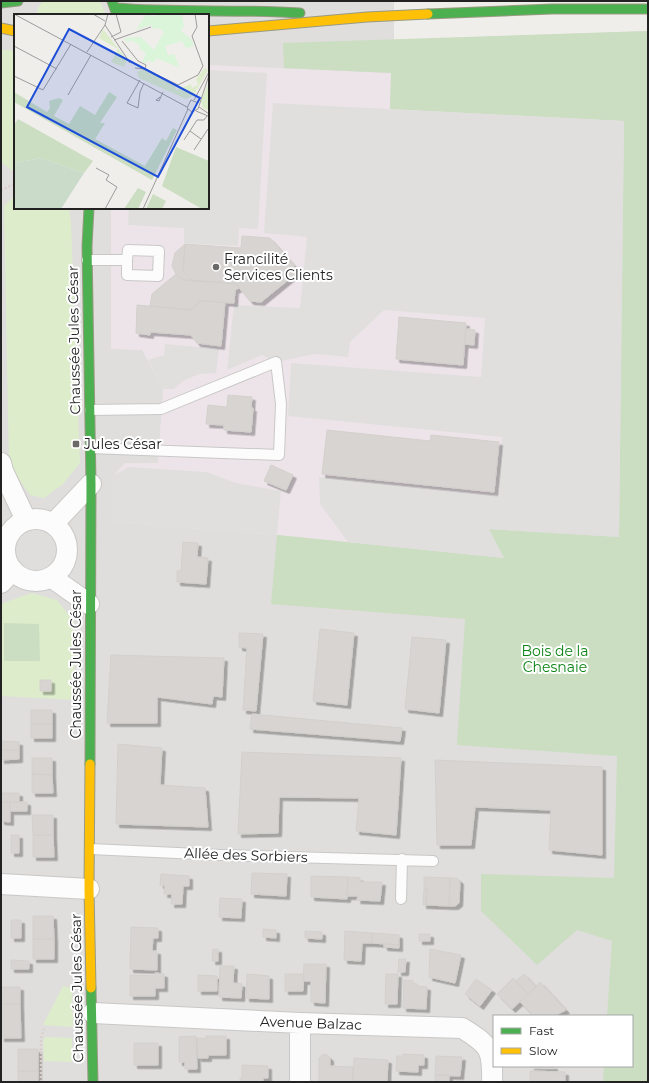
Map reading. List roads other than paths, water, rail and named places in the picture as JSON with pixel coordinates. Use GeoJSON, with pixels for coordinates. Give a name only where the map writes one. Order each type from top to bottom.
{"type":"FeatureCollection","features":[{"type":"Feature","properties":{"kind":"main road"},"geometry":{"type":"LineString","coordinates":[[1,3],[18,1]]}},
{"type":"Feature","properties":{"kind":"main road"},"geometry":{"type":"LineString","coordinates":[[115,8],[156,11],[250,10],[368,18]]}},
{"type":"Feature","properties":{"kind":"main road"},"geometry":{"type":"LineString","coordinates":[[209,30],[368,18],[552,9],[648,9]]}},
{"type":"Feature","properties":{"kind":"main road"},"geometry":{"type":"LineString","coordinates":[[1,28],[14,31]]}},
{"type":"Feature","properties":{"kind":"main road","name":"Chaussée Jules César"},"geometry":{"type":"LineString","coordinates":[[82,209],[87,246]]}},
{"type":"Feature","properties":{"kind":"main road","name":"Chaussée Jules César"},"geometry":{"type":"LineString","coordinates":[[89,209],[87,260],[91,484],[89,604],[89,888],[93,1013],[93,1082]]}},
{"type":"Feature","properties":{"kind":"street"},"geometry":{"type":"LineString","coordinates":[[1,463],[3,471],[26,520]]}},
{"type":"Feature","properties":{"kind":"street"},"geometry":{"type":"LineString","coordinates":[[53,524],[91,484]]}},
{"type":"Feature","properties":{"kind":"street"},"geometry":{"type":"LineString","coordinates":[[40,519],[53,524],[61,532],[65,541],[66,551],[64,561],[59,570],[51,577],[35,581],[7,577],[5,546],[12,530],[26,520],[40,519]]}},
{"type":"Feature","properties":{"kind":"street"},"geometry":{"type":"LineString","coordinates":[[51,577],[89,604]]}},
{"type":"Feature","properties":{"kind":"street"},"geometry":{"type":"LineString","coordinates":[[1,884],[89,888]]}},
{"type":"Feature","properties":{"kind":"street","name":"Avenue Balzac"},"geometry":{"type":"LineString","coordinates":[[93,1013],[300,1023],[462,1028],[483,1041],[493,1060],[492,1082]]}},
{"type":"Feature","properties":{"kind":"street"},"geometry":{"type":"LineString","coordinates":[[300,1023],[300,1082]]}},
{"type":"Feature","properties":{"kind":"lane"},"geometry":{"type":"LineString","coordinates":[[87,260],[127,260]]}},
{"type":"Feature","properties":{"kind":"lane"},"geometry":{"type":"LineString","coordinates":[[90,410],[162,409],[276,362],[280,404],[279,455],[90,448]]}},
{"type":"Feature","properties":{"kind":"lane","name":"Allée des Sorbiers"},"geometry":{"type":"LineString","coordinates":[[90,849],[221,855],[433,861]]}},
{"type":"Feature","properties":{"kind":"lane"},"geometry":{"type":"LineString","coordinates":[[401,899],[402,859]]}},
{"type":"Feature","properties":{"kind":"place","name":"Francilité Services Clients"},"geometry":{"type":"Point","coordinates":[216,267]}},
{"type":"Feature","properties":{"kind":"place","name":"Jules César"},"geometry":{"type":"Point","coordinates":[76,444]}},
{"type":"Feature","properties":{"kind":"park label","name":"Bois de la Chesnaie"},"geometry":{"type":"Point","coordinates":[555,660]}}]}
